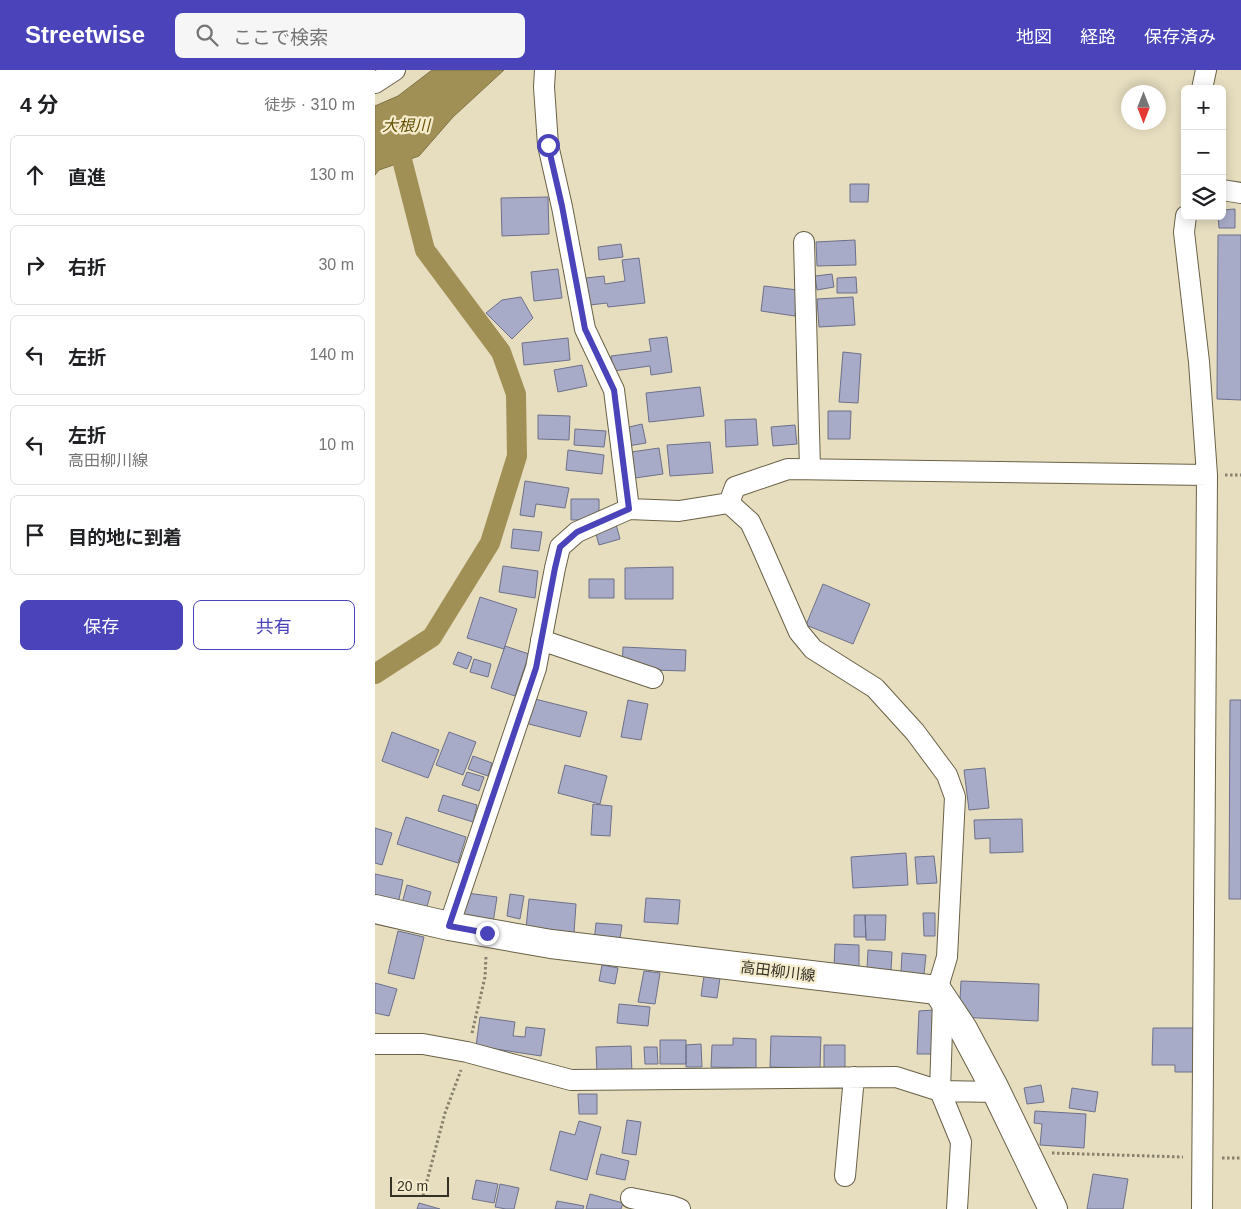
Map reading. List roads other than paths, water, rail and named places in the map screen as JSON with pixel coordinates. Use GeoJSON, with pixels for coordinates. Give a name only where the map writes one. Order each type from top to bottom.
{"type":"FeatureCollection","features":[{"type":"Feature","properties":{"kind":"main road","name":"高田柳川線"},"geometry":{"type":"LineString","coordinates":[[375,909],[449,926],[551,944],[940,994]]}},
{"type":"Feature","properties":{"kind":"main road"},"geometry":{"type":"LineString","coordinates":[[940,994],[963,1029],[1053,1209]]}},
{"type":"Feature","properties":{"kind":"street"},"geometry":{"type":"LineString","coordinates":[[375,83],[395,70]]}},
{"type":"Feature","properties":{"kind":"street"},"geometry":{"type":"LineString","coordinates":[[545,70],[544,87],[548,145],[562,206],[585,329],[614,390],[629,509]]}},
{"type":"Feature","properties":{"kind":"street"},"geometry":{"type":"LineString","coordinates":[[1203,85],[1206,70]]}},
{"type":"Feature","properties":{"kind":"street"},"geometry":{"type":"LineString","coordinates":[[1226,191],[1241,193]]}},
{"type":"Feature","properties":{"kind":"street"},"geometry":{"type":"LineString","coordinates":[[1186,220],[1184,232],[1199,362],[1207,475],[1201,1209]]}},
{"type":"Feature","properties":{"kind":"street"},"geometry":{"type":"LineString","coordinates":[[804,242],[810,469]]}},
{"type":"Feature","properties":{"kind":"street"},"geometry":{"type":"LineString","coordinates":[[729,503],[735,487],[788,469],[1207,475]]}},
{"type":"Feature","properties":{"kind":"street"},"geometry":{"type":"LineString","coordinates":[[449,926],[536,668],[560,547],[577,532],[629,509],[679,511],[729,503]]}},
{"type":"Feature","properties":{"kind":"street"},"geometry":{"type":"LineString","coordinates":[[729,503],[750,522],[799,632],[813,649],[875,688],[915,732],[947,775],[955,797],[947,957],[940,994],[939,1091],[961,1142],[957,1209]]}},
{"type":"Feature","properties":{"kind":"street"},"geometry":{"type":"LineString","coordinates":[[541,640],[653,678]]}},
{"type":"Feature","properties":{"kind":"street"},"geometry":{"type":"LineString","coordinates":[[376,1044],[423,1044],[467,1052],[571,1080],[897,1077],[939,1091],[996,1092]]}},
{"type":"Feature","properties":{"kind":"street"},"geometry":{"type":"LineString","coordinates":[[845,1176],[854,1077]]}},
{"type":"Feature","properties":{"kind":"street"},"geometry":{"type":"LineString","coordinates":[[631,1198],[680,1209]]}},
{"type":"Feature","properties":{"kind":"water","name":"大根川"},"geometry":{"type":"Polygon","coordinates":[[[432,70],[504,70],[453,117],[419,156],[379,170],[375,175],[375,106],[398,96],[432,70]]]}},
{"type":"Feature","properties":{"kind":"waterway"},"geometry":{"type":"LineString","coordinates":[[375,674],[432,637],[490,543],[517,456],[516,394],[501,352],[425,250],[396,136]]}}]}
